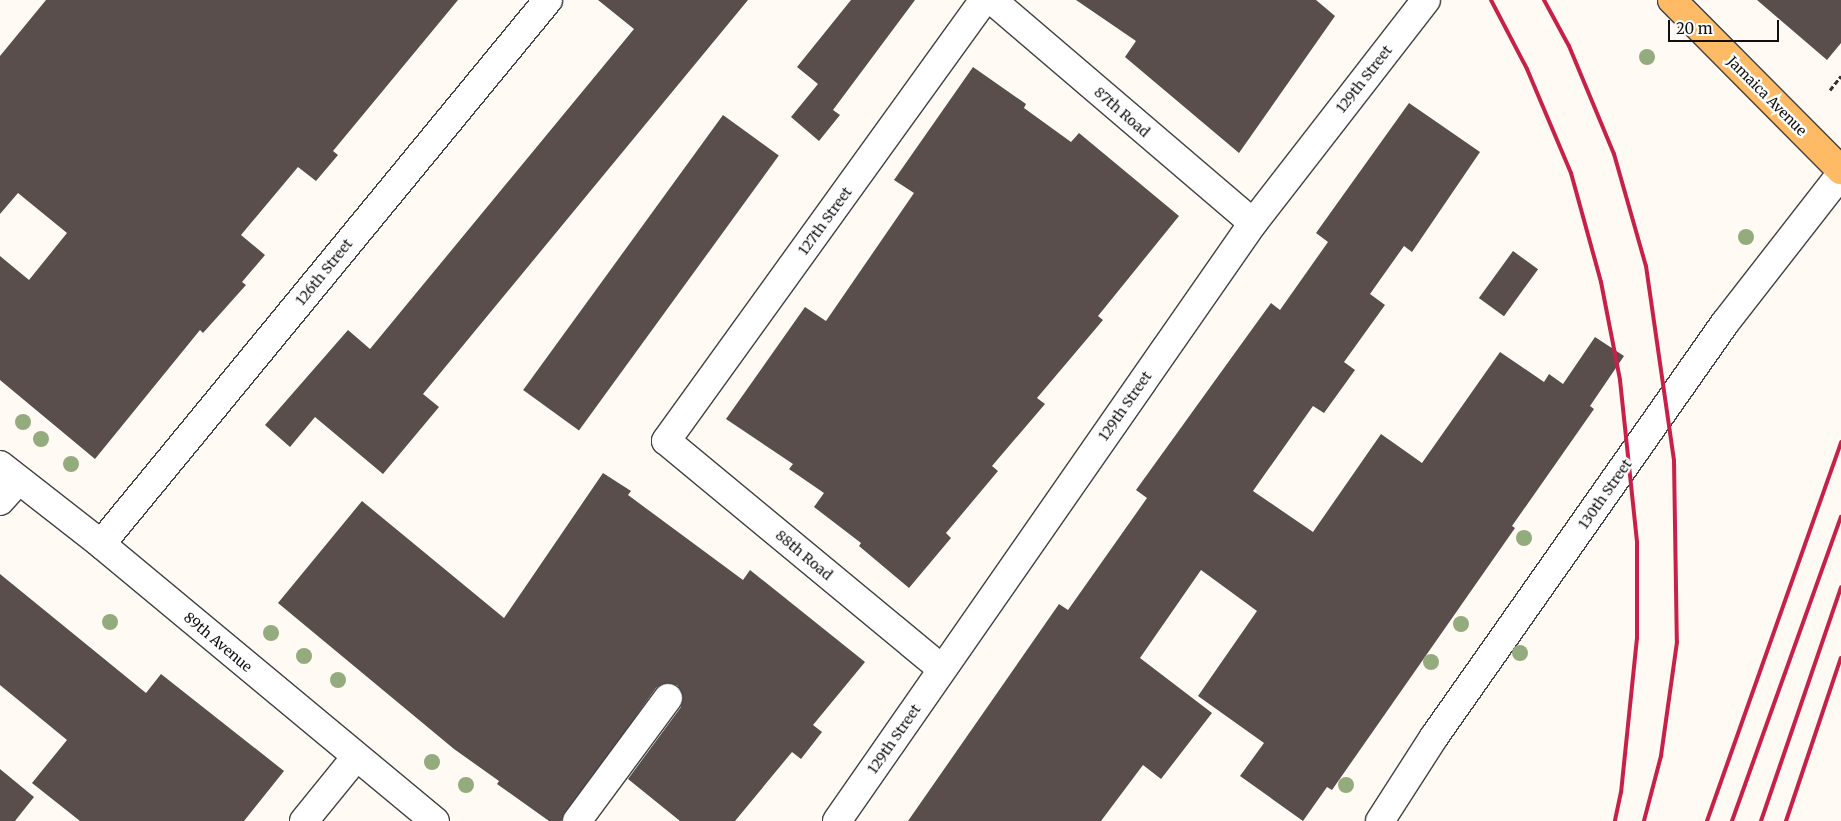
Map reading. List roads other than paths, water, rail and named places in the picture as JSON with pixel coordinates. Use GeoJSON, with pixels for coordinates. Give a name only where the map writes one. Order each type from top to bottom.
{"type":"FeatureCollection","features":[{"type":"Feature","properties":{"kind":"main road","name":"Jamaica Avenue"},"geometry":{"type":"LineString","coordinates":[[1672,0],[1841,170]]}},
{"type":"Feature","properties":{"kind":"street","name":"126th Street"},"geometry":{"type":"LineString","coordinates":[[101,544],[548,0]]}},
{"type":"Feature","properties":{"kind":"street","name":"127th Street"},"geometry":{"type":"LineString","coordinates":[[666,441],[984,0]]}},
{"type":"Feature","properties":{"kind":"street","name":"87th Road"},"geometry":{"type":"LineString","coordinates":[[992,0],[1253,224]]}},
{"type":"Feature","properties":{"kind":"street","name":"129th Street"},"geometry":{"type":"LineString","coordinates":[[837,821],[1253,224],[1426,0]]}},
{"type":"Feature","properties":{"kind":"street","name":"130th Street"},"geometry":{"type":"LineString","coordinates":[[1392,817],[1434,737],[1725,323],[1841,174]]}},
{"type":"Feature","properties":{"kind":"street","name":"88th Road"},"geometry":{"type":"LineString","coordinates":[[666,441],[942,669]]}},
{"type":"Feature","properties":{"kind":"street","name":"89th Avenue"},"geometry":{"type":"LineString","coordinates":[[9,473],[101,544],[435,821]]}},
{"type":"Feature","properties":{"kind":"street"},"geometry":{"type":"LineString","coordinates":[[0,501],[9,473]]}},
{"type":"Feature","properties":{"kind":"street"},"geometry":{"type":"LineString","coordinates":[[577,821],[668,698]]}},
{"type":"Feature","properties":{"kind":"street"},"geometry":{"type":"LineString","coordinates":[[304,821],[356,757]]}},
{"type":"Feature","properties":{"kind":"railway"},"geometry":{"type":"LineString","coordinates":[[1491,0],[1527,69],[1571,173],[1601,282],[1620,380],[1637,543],[1637,638],[1621,792],[1615,821]]}},
{"type":"Feature","properties":{"kind":"railway"},"geometry":{"type":"LineString","coordinates":[[1544,0],[1569,46],[1614,154],[1646,266],[1674,461],[1677,642],[1661,756],[1644,821]]}},
{"type":"Feature","properties":{"kind":"railway"},"geometry":{"type":"LineString","coordinates":[[1707,821],[1841,442]]}},
{"type":"Feature","properties":{"kind":"railway"},"geometry":{"type":"LineString","coordinates":[[1732,821],[1841,517]]}},
{"type":"Feature","properties":{"kind":"railway"},"geometry":{"type":"LineString","coordinates":[[1761,821],[1841,587]]}},
{"type":"Feature","properties":{"kind":"railway"},"geometry":{"type":"LineString","coordinates":[[1786,821],[1841,658]]}}]}
